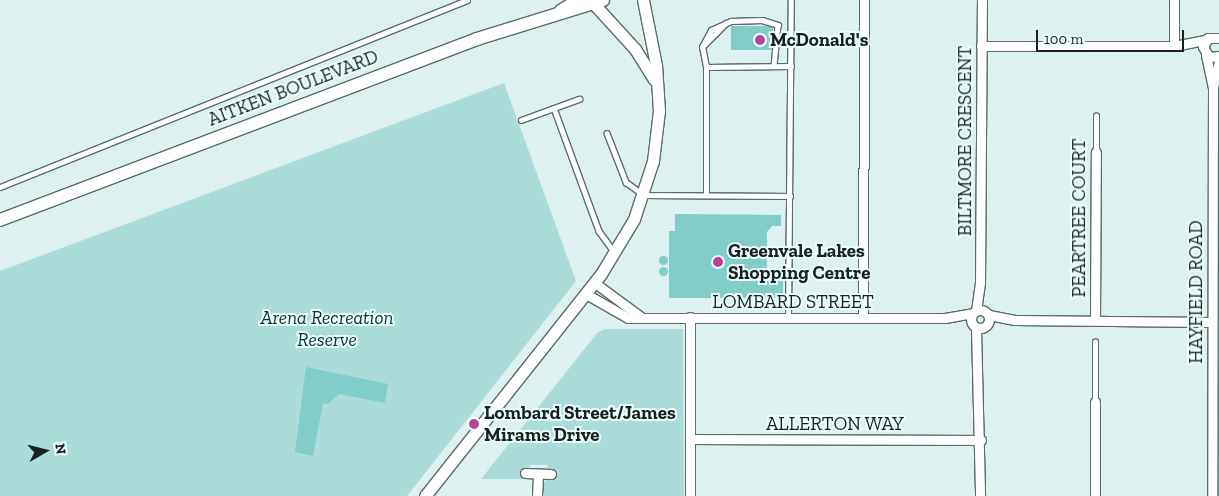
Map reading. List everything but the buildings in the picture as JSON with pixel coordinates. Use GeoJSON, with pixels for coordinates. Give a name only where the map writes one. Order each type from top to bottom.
{"type":"FeatureCollection","features":[{"type":"Feature","properties":{"kind":"main road","name":"AITKEN BOULEVARD"},"geometry":{"type":"LineString","coordinates":[[0,220],[353,84],[552,14],[598,1]]}},
{"type":"Feature","properties":{"kind":"street"},"geometry":{"type":"LineString","coordinates":[[552,14],[576,0]]}},
{"type":"Feature","properties":{"kind":"street"},"geometry":{"type":"LineString","coordinates":[[425,496],[595,283],[615,253],[644,195],[657,136],[658,90],[643,0]]}},
{"type":"Feature","properties":{"kind":"street"},"geometry":{"type":"LineString","coordinates":[[863,318],[864,0]]}},
{"type":"Feature","properties":{"kind":"street","name":"BILTMORE CRESCENT"},"geometry":{"type":"LineString","coordinates":[[980,496],[980,352],[983,322],[980,283],[982,0]]}},
{"type":"Feature","properties":{"kind":"street"},"geometry":{"type":"LineString","coordinates":[[1174,0],[1174,46]]}},
{"type":"Feature","properties":{"kind":"street"},"geometry":{"type":"LineString","coordinates":[[598,1],[644,60],[658,90]]}},
{"type":"Feature","properties":{"kind":"street"},"geometry":{"type":"LineString","coordinates":[[981,46],[1174,46],[1219,38]]}},
{"type":"Feature","properties":{"kind":"street","name":"HAYFIELD ROAD"},"geometry":{"type":"LineString","coordinates":[[1206,40],[1205,54],[1213,88]]}},
{"type":"Feature","properties":{"kind":"street"},"geometry":{"type":"LineString","coordinates":[[1174,46],[1219,56]]}},
{"type":"Feature","properties":{"kind":"street","name":"HAYFIELD ROAD"},"geometry":{"type":"LineString","coordinates":[[1212,496],[1216,390],[1212,322],[1213,88],[1219,60]]}},
{"type":"Feature","properties":{"kind":"street","name":"PEARTREE COURT"},"geometry":{"type":"LineString","coordinates":[[1095,320],[1096,152]]}},
{"type":"Feature","properties":{"kind":"street"},"geometry":{"type":"LineString","coordinates":[[595,283],[641,317]]}},
{"type":"Feature","properties":{"kind":"street","name":"BILTMORE CRESCENT"},"geometry":{"type":"LineString","coordinates":[[980,283],[974,312],[983,322]]}},
{"type":"Feature","properties":{"kind":"street","name":"LOMBARD STREET"},"geometry":{"type":"LineString","coordinates":[[586,294],[620,316],[641,317],[945,318],[983,322],[1095,320],[1212,322]]}},
{"type":"Feature","properties":{"kind":"street","name":"LOMBARD STREET"},"geometry":{"type":"LineString","coordinates":[[945,318],[974,312],[983,322]]}},
{"type":"Feature","properties":{"kind":"street"},"geometry":{"type":"LineString","coordinates":[[690,317],[690,496]]}},
{"type":"Feature","properties":{"kind":"street"},"geometry":{"type":"LineString","coordinates":[[1094,496],[1095,402]]}},
{"type":"Feature","properties":{"kind":"street","name":"ALLERTON WAY"},"geometry":{"type":"LineString","coordinates":[[690,440],[981,440]]}},
{"type":"Feature","properties":{"kind":"street"},"geometry":{"type":"LineString","coordinates":[[525,473],[550,474]]}},
{"type":"Feature","properties":{"kind":"street"},"geometry":{"type":"LineString","coordinates":[[537,496],[538,474]]}},
{"type":"Feature","properties":{"kind":"lane"},"geometry":{"type":"LineString","coordinates":[[0,187],[467,0]]}},
{"type":"Feature","properties":{"kind":"lane"},"geometry":{"type":"LineString","coordinates":[[788,318],[791,0]]}},
{"type":"Feature","properties":{"kind":"lane"},"geometry":{"type":"LineString","coordinates":[[706,195],[706,67],[702,48],[727,22],[776,21],[778,47],[774,66]]}},
{"type":"Feature","properties":{"kind":"lane"},"geometry":{"type":"LineString","coordinates":[[706,67],[791,66]]}},
{"type":"Feature","properties":{"kind":"lane"},"geometry":{"type":"LineString","coordinates":[[521,120],[579,99]]}},
{"type":"Feature","properties":{"kind":"lane"},"geometry":{"type":"LineString","coordinates":[[554,108],[600,231],[615,253]]}},
{"type":"Feature","properties":{"kind":"lane","name":"PEARTREE COURT"},"geometry":{"type":"LineString","coordinates":[[1096,116],[1096,152]]}},
{"type":"Feature","properties":{"kind":"lane"},"geometry":{"type":"LineString","coordinates":[[607,133],[626,182],[644,195],[790,196]]}},
{"type":"Feature","properties":{"kind":"lane"},"geometry":{"type":"LineString","coordinates":[[1095,342],[1095,402]]}},
{"type":"Feature","properties":{"kind":"green space","name":"Arena Recreation Reserve"},"geometry":{"type":"Polygon","coordinates":[[[504,83],[576,281],[407,496],[0,496],[0,271],[504,83]]]}},
{"type":"Feature","properties":{"kind":"green space"},"geometry":{"type":"Polygon","coordinates":[[[605,329],[683,329],[684,496],[544,496],[543,484],[550,476],[547,465],[531,465],[522,479],[481,479],[598,332],[605,329]]]}},
{"type":"Feature","properties":{"kind":"place","name":"McDonald's"},"geometry":{"type":"Point","coordinates":[760,40]}},
{"type":"Feature","properties":{"kind":"place","name":"Greenvale Lakes Shopping Centre"},"geometry":{"type":"Point","coordinates":[718,262]}},
{"type":"Feature","properties":{"kind":"place","name":"Lombard Street/James Mirams Drive"},"geometry":{"type":"Point","coordinates":[474,424]}}]}
